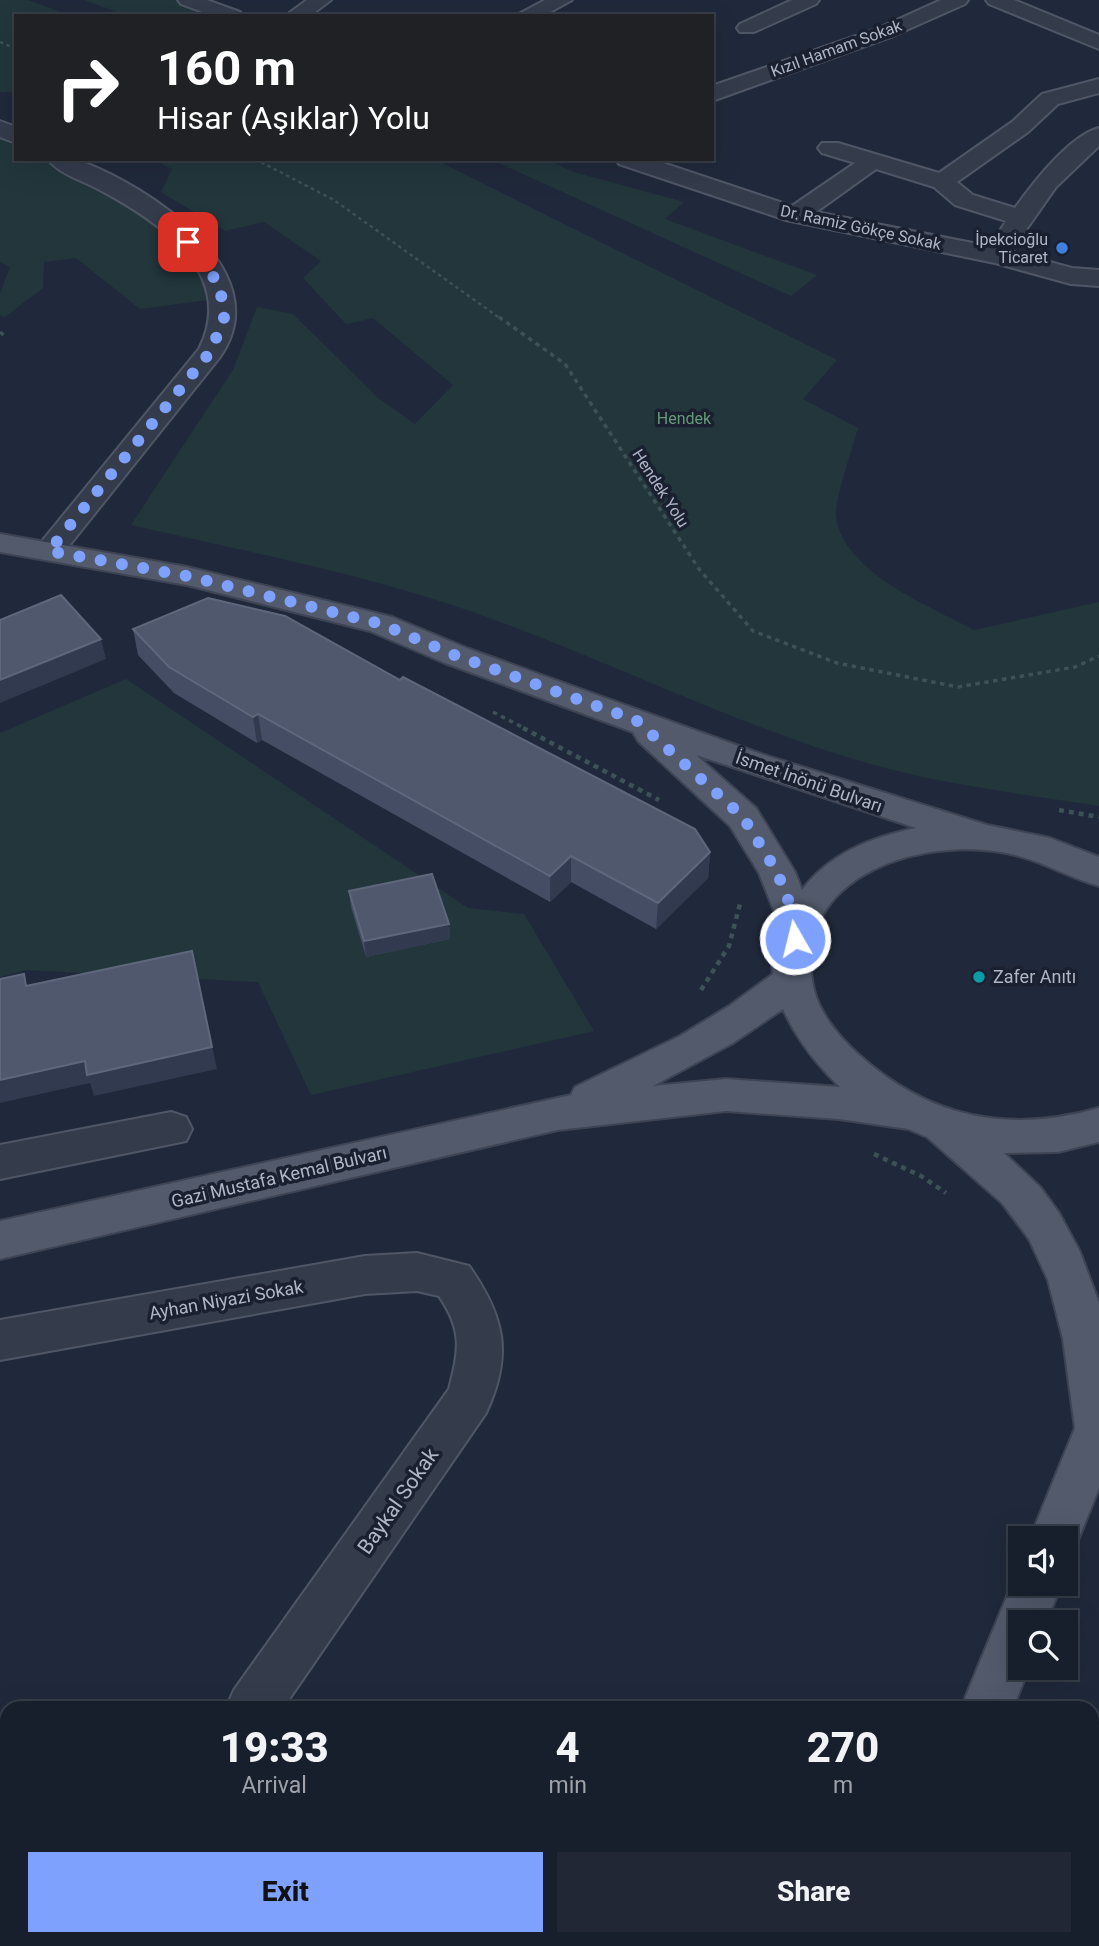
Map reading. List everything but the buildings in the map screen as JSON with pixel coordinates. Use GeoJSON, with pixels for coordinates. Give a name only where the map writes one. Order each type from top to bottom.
{"type":"FeatureCollection","features":[{"type":"Feature","properties":{"kind":"main road","name":"İsmet İnönü Bulvarı"},"geometry":{"type":"LineString","coordinates":[[0,543],[187,576],[381,624],[457,656],[798,779],[984,837]]}},
{"type":"Feature","properties":{"kind":"main road","name":"İsmet İnönü Bulvarı"},"geometry":{"type":"LineString","coordinates":[[636,720],[743,817],[777,872],[798,925]]}},
{"type":"Feature","properties":{"kind":"main road"},"geometry":{"type":"LineString","coordinates":[[1060,1526],[1099,1428],[1089,1349],[1080,1312],[1054,1241],[1026,1201],[997,1170],[922,1118],[864,1087],[829,1054],[804,1019],[792,981],[792,952],[798,925],[813,897],[837,874],[867,855],[903,842],[942,836],[984,837],[1043,848],[1099,846]]}},
{"type":"Feature","properties":{"kind":"main road"},"geometry":{"type":"LineString","coordinates":[[1043,848],[1099,873]]}},
{"type":"Feature","properties":{"kind":"main road","name":"Gazi Mustafa Kemal Bulvarı"},"geometry":{"type":"LineString","coordinates":[[558,1113],[703,1045],[759,1008],[792,981]]}},
{"type":"Feature","properties":{"kind":"main road","name":"Gazi Mustafa Kemal Bulvarı"},"geometry":{"type":"LineString","coordinates":[[0,1240],[558,1113],[726,1095],[839,1103],[922,1118]]}},
{"type":"Feature","properties":{"kind":"main road"},"geometry":{"type":"LineString","coordinates":[[922,1118],[982,1134],[1031,1138],[1078,1132],[1099,1125]]}},
{"type":"Feature","properties":{"kind":"main road"},"geometry":{"type":"LineString","coordinates":[[990,1701],[1008,1656]]}},
{"type":"Feature","properties":{"kind":"street"},"geometry":{"type":"LineString","coordinates":[[188,0],[227,14]]}},
{"type":"Feature","properties":{"kind":"street"},"geometry":{"type":"LineString","coordinates":[[298,14],[321,0]]}},
{"type":"Feature","properties":{"kind":"street"},"geometry":{"type":"LineString","coordinates":[[530,14],[562,0]]}},
{"type":"Feature","properties":{"kind":"street"},"geometry":{"type":"LineString","coordinates":[[747,28],[809,0]]}},
{"type":"Feature","properties":{"kind":"street","name":"Kızıl Hamam Sokak"},"geometry":{"type":"LineString","coordinates":[[714,93],[886,32],[958,0]]}},
{"type":"Feature","properties":{"kind":"street"},"geometry":{"type":"LineString","coordinates":[[996,0],[1099,43]]}},
{"type":"Feature","properties":{"kind":"street"},"geometry":{"type":"LineString","coordinates":[[942,182],[1020,127],[1050,99],[1099,86]]}},
{"type":"Feature","properties":{"kind":"street"},"geometry":{"type":"LineString","coordinates":[[998,256],[1020,217],[1082,146],[1099,135]]}},
{"type":"Feature","properties":{"kind":"street"},"geometry":{"type":"LineString","coordinates":[[830,148],[942,182],[964,200],[1020,217]]}},
{"type":"Feature","properties":{"kind":"street"},"geometry":{"type":"LineString","coordinates":[[49,551],[211,351],[224,318],[220,286],[201,255],[176,228],[144,205],[63,161]]}},
{"type":"Feature","properties":{"kind":"street","name":"Dr. Ramiz Gökçe Sokak"},"geometry":{"type":"LineString","coordinates":[[633,161],[795,215],[936,246],[998,256],[1094,282]]}},
{"type":"Feature","properties":{"kind":"street"},"geometry":{"type":"LineString","coordinates":[[795,215],[873,161]]}},
{"type":"Feature","properties":{"kind":"street"},"geometry":{"type":"LineString","coordinates":[[0,1162],[172,1129]]}},
{"type":"Feature","properties":{"kind":"street","name":"Ayhan Niyazi Sokak"},"geometry":{"type":"LineString","coordinates":[[0,1340],[365,1275],[417,1272],[453,1280]]}},
{"type":"Feature","properties":{"kind":"street","name":"Baykal Sokak"},"geometry":{"type":"LineString","coordinates":[[258,1701],[470,1398],[483,1344],[473,1305],[453,1280]]}},
{"type":"Feature","properties":{"kind":"path","name":"Hendek Yolu"},"geometry":{"type":"LineString","coordinates":[[259,161],[334,200],[565,364],[699,569],[753,631],[837,663],[958,687],[1075,667],[1099,656]]}},
{"type":"Feature","properties":{"kind":"path"},"geometry":{"type":"LineString","coordinates":[[0,332],[5,336]]}},
{"type":"Feature","properties":{"kind":"path"},"geometry":{"type":"LineString","coordinates":[[488,709],[669,805]]}},
{"type":"Feature","properties":{"kind":"path"},"geometry":{"type":"LineString","coordinates":[[695,998],[729,946],[742,896]]}},
{"type":"Feature","properties":{"kind":"path"},"geometry":{"type":"LineString","coordinates":[[872,1153],[921,1176],[953,1198]]}},
{"type":"Feature","properties":{"kind":"green space"},"geometry":{"type":"Polygon","coordinates":[[[0,0],[28,0],[66,14],[14,14],[14,92],[0,92],[0,0]]]}},
{"type":"Feature","properties":{"kind":"green space"},"geometry":{"type":"Polygon","coordinates":[[[84,0],[174,0],[216,14],[122,14],[84,0]]]}},
{"type":"Feature","properties":{"kind":"green space"},"geometry":{"type":"Polygon","coordinates":[[[0,135],[14,143],[14,161],[49,161],[147,213],[200,273],[208,300],[140,309],[76,258],[44,262],[43,288],[5,317],[0,315],[0,293],[10,267],[0,262],[0,135]]]}},
{"type":"Feature","properties":{"kind":"green space","name":"Hendek"},"geometry":{"type":"Polygon","coordinates":[[[156,161],[438,161],[837,360],[803,399],[858,428],[841,487],[836,517],[842,537],[855,555],[872,571],[892,586],[974,630],[1099,602],[1099,806],[955,783],[870,764],[769,730],[520,629],[428,597],[302,564],[131,525],[233,370],[257,307],[293,314],[378,398],[415,424],[453,385],[373,318],[346,324],[303,278],[321,261],[264,222],[225,231],[161,192],[172,169],[156,161]]]}},
{"type":"Feature","properties":{"kind":"green space"},"geometry":{"type":"Polygon","coordinates":[[[494,161],[550,161],[574,172],[684,202],[665,219],[817,275],[791,296],[494,161]]]}},
{"type":"Feature","properties":{"kind":"green space"},"geometry":{"type":"Polygon","coordinates":[[[126,679],[468,908],[524,914],[594,1031],[311,1095],[258,982],[26,970],[0,977],[0,733],[126,679]]]}},
{"type":"Feature","properties":{"kind":"place","name":"İpekcioğlu Ticaret"},"geometry":{"type":"Point","coordinates":[1062,248]}},
{"type":"Feature","properties":{"kind":"place","name":"Zafer Anıtı"},"geometry":{"type":"Point","coordinates":[979,977]}},
{"type":"Feature","properties":{"kind":"route"},"geometry":{"type":"LineString","coordinates":[[188,242],[201,255],[220,286],[224,318],[211,351],[49,551],[187,576],[381,624],[457,656],[636,720],[715,795],[743,817],[777,872],[798,925],[795,939]]}}]}
